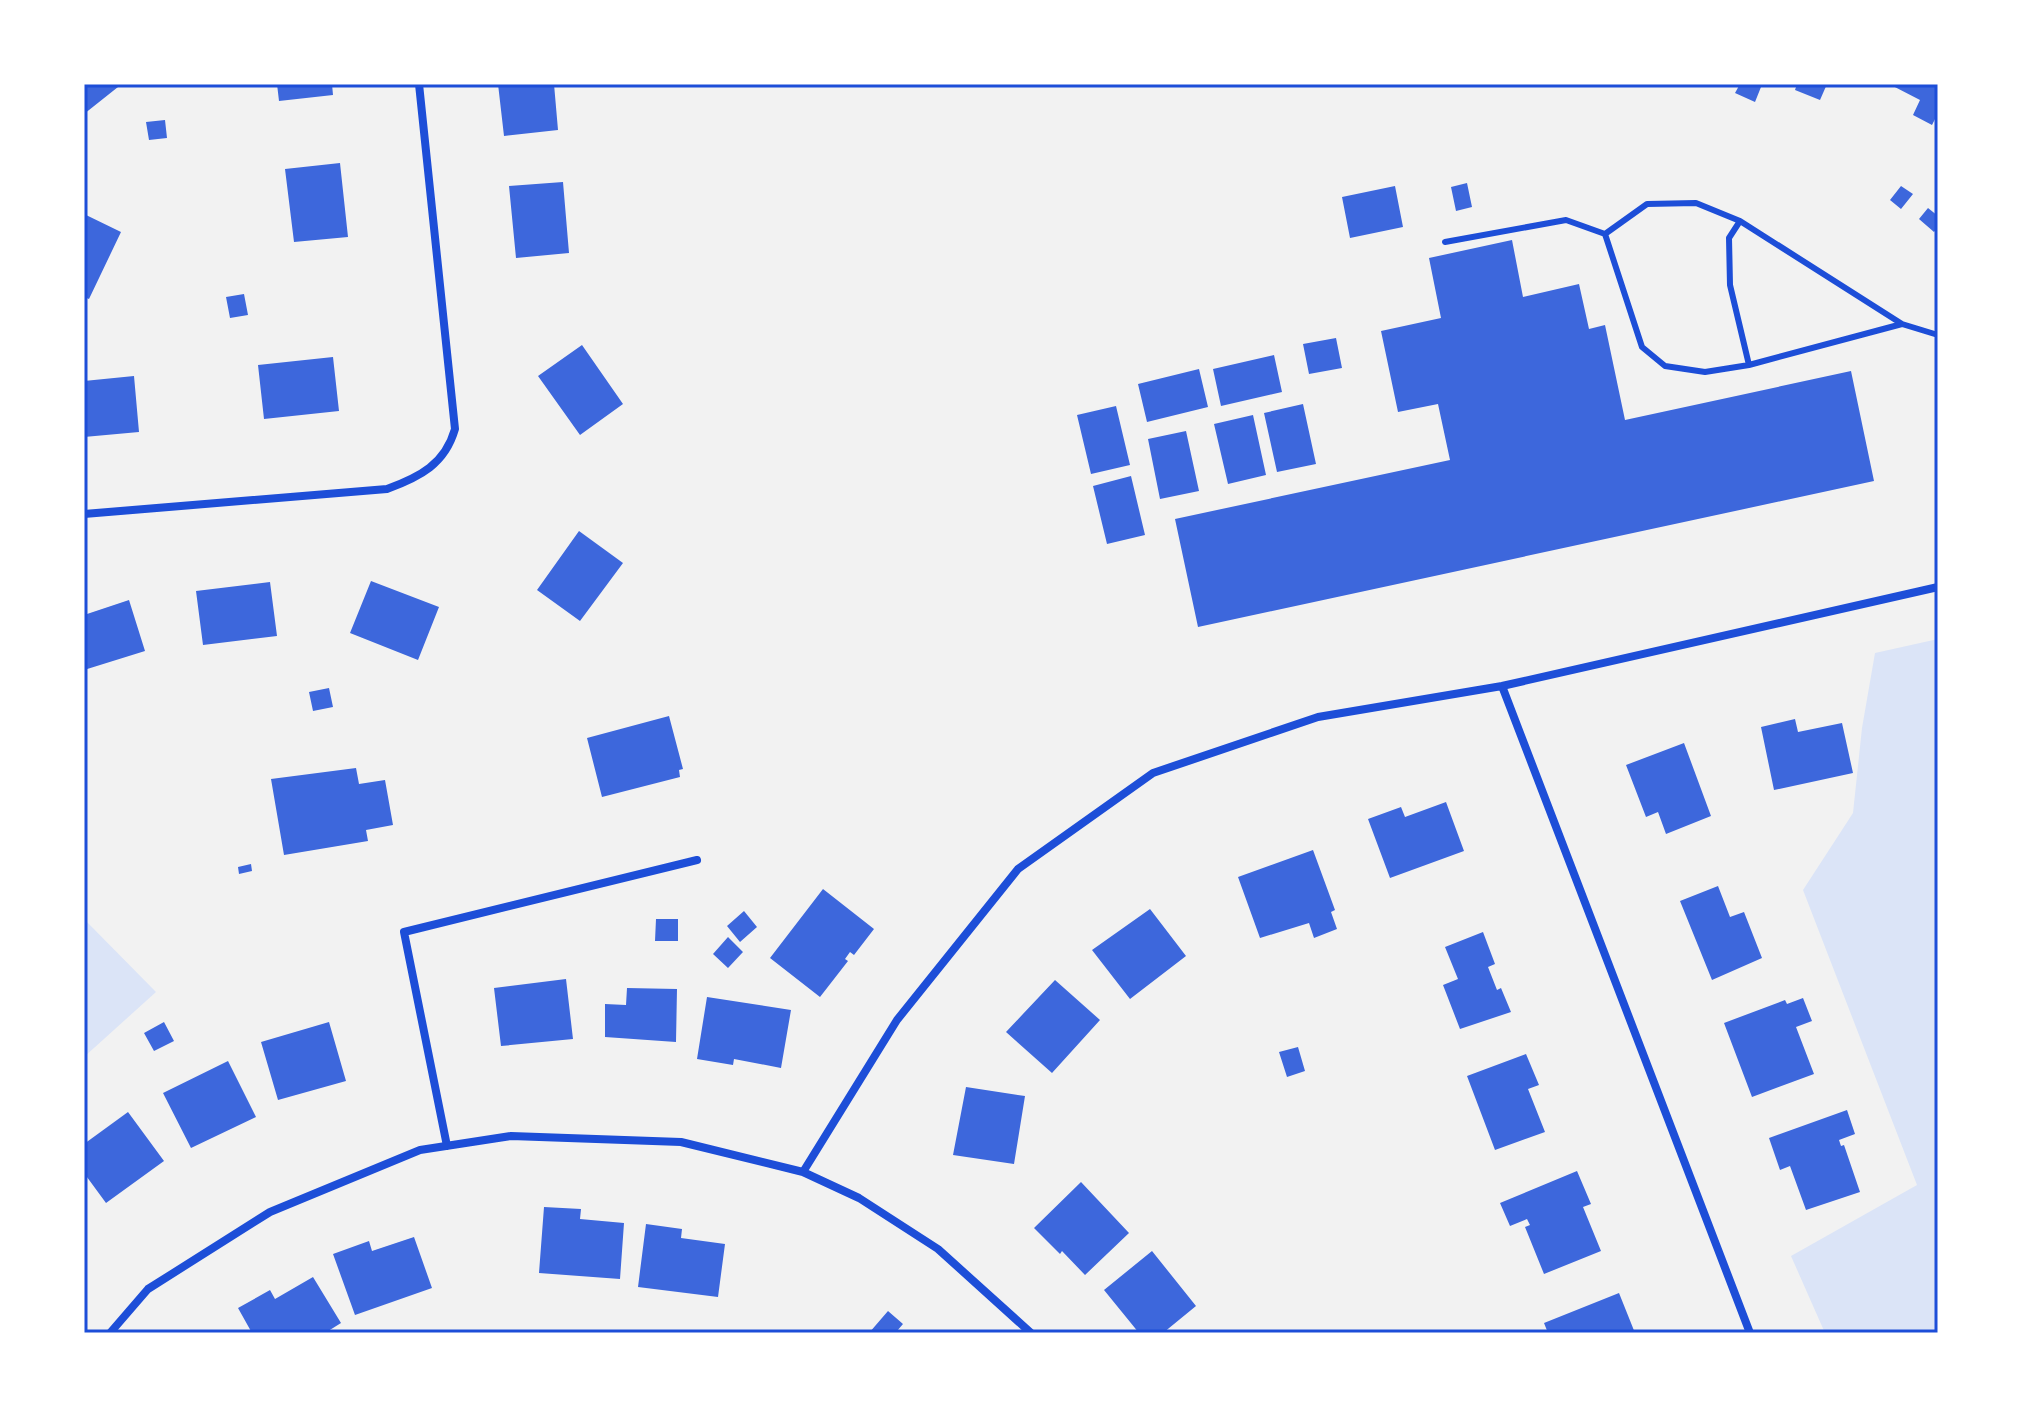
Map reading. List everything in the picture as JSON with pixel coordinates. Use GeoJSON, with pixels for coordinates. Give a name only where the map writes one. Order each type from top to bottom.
{"type":"FeatureCollection","features":[{"type":"Feature","properties":{"kind":"street"},"geometry":{"type":"LineString","coordinates":[[84,514],[387,489],[410,480],[435,464],[450,447],[455,429],[419,84]]}},
{"type":"Feature","properties":{"kind":"street"},"geometry":{"type":"LineString","coordinates":[[803,1172],[897,1020],[1018,869],[1153,773],[1318,717],[1502,686],[1938,587]]}},
{"type":"Feature","properties":{"kind":"street"},"geometry":{"type":"LineString","coordinates":[[1502,686],[1750,1333]]}},
{"type":"Feature","properties":{"kind":"street"},"geometry":{"type":"LineString","coordinates":[[447,1146],[404,932],[697,860]]}},
{"type":"Feature","properties":{"kind":"street"},"geometry":{"type":"LineString","coordinates":[[110,1333],[148,1289],[270,1212],[420,1150],[511,1136],[681,1142],[803,1172],[859,1198],[938,1249],[1031,1333]]}},
{"type":"Feature","properties":{"kind":"lane"},"geometry":{"type":"LineString","coordinates":[[1605,234],[1647,204],[1696,203],[1740,221],[1902,324],[1938,335]]}},
{"type":"Feature","properties":{"kind":"lane"},"geometry":{"type":"LineString","coordinates":[[1445,242],[1566,220],[1605,234]]}},
{"type":"Feature","properties":{"kind":"lane"},"geometry":{"type":"LineString","coordinates":[[1740,221],[1729,238],[1730,285],[1749,365]]}},
{"type":"Feature","properties":{"kind":"lane"},"geometry":{"type":"LineString","coordinates":[[1605,234],[1642,347],[1665,366],[1705,372],[1749,365],[1902,324]]}},
{"type":"Feature","properties":{"kind":"shaded area"},"geometry":{"type":"Polygon","coordinates":[[[1938,639],[1938,1333],[1825,1333],[1791,1256],[1917,1185],[1803,890],[1853,813],[1862,728],[1875,653],[1938,639]]]}},
{"type":"Feature","properties":{"kind":"shaded area"},"geometry":{"type":"Polygon","coordinates":[[[84,919],[156,992],[84,1057],[84,919]]]}},
{"type":"Feature","properties":{"kind":"building"},"geometry":{"type":"Polygon","coordinates":[[[84,84],[116,84],[118,87],[84,114],[84,84]]]}},
{"type":"Feature","properties":{"kind":"building"},"geometry":{"type":"Polygon","coordinates":[[[277,84],[332,84],[333,95],[279,101],[277,84]]]}},
{"type":"Feature","properties":{"kind":"building"},"geometry":{"type":"Polygon","coordinates":[[[498,84],[554,84],[558,130],[504,136],[498,84]]]}},
{"type":"Feature","properties":{"kind":"building"},"geometry":{"type":"Polygon","coordinates":[[[1740,84],[1761,87],[1755,102],[1735,93],[1740,84]]]}},
{"type":"Feature","properties":{"kind":"building"},"geometry":{"type":"Polygon","coordinates":[[[1797,84],[1827,84],[1820,100],[1795,90],[1797,84]]]}},
{"type":"Feature","properties":{"kind":"building"},"geometry":{"type":"Polygon","coordinates":[[[1889,84],[1938,84],[1938,113],[1932,125],[1913,115],[1920,100],[1889,84]]]}},
{"type":"Feature","properties":{"kind":"building"},"geometry":{"type":"Polygon","coordinates":[[[165,120],[167,138],[149,140],[146,122],[165,120]]]}},
{"type":"Feature","properties":{"kind":"building"},"geometry":{"type":"Polygon","coordinates":[[[340,163],[348,237],[294,242],[285,169],[340,163]]]}},
{"type":"Feature","properties":{"kind":"building"},"geometry":{"type":"Polygon","coordinates":[[[563,182],[569,253],[516,258],[509,186],[563,182]]]}},
{"type":"Feature","properties":{"kind":"building"},"geometry":{"type":"Polygon","coordinates":[[[1467,183],[1472,207],[1456,211],[1451,187],[1467,183]]]}},
{"type":"Feature","properties":{"kind":"building"},"geometry":{"type":"Polygon","coordinates":[[[1395,186],[1403,227],[1350,238],[1342,197],[1395,186]]]}},
{"type":"Feature","properties":{"kind":"building"},"geometry":{"type":"Polygon","coordinates":[[[1901,186],[1913,194],[1901,209],[1890,200],[1901,186]]]}},
{"type":"Feature","properties":{"kind":"building"},"geometry":{"type":"Polygon","coordinates":[[[1928,208],[1938,216],[1938,227],[1934,232],[1919,219],[1928,208]]]}},
{"type":"Feature","properties":{"kind":"building"},"geometry":{"type":"Polygon","coordinates":[[[84,214],[121,232],[89,299],[84,297],[84,214]]]}},
{"type":"Feature","properties":{"kind":"building"},"geometry":{"type":"Polygon","coordinates":[[[1512,240],[1523,297],[1579,284],[1589,329],[1605,325],[1625,420],[1851,371],[1874,481],[1198,627],[1175,519],[1450,460],[1438,404],[1398,412],[1381,331],[1441,318],[1429,258],[1512,240]]]}},
{"type":"Feature","properties":{"kind":"building"},"geometry":{"type":"Polygon","coordinates":[[[244,294],[248,315],[230,318],[226,297],[244,294]]]}},
{"type":"Feature","properties":{"kind":"building"},"geometry":{"type":"Polygon","coordinates":[[[1336,338],[1342,368],[1309,374],[1303,344],[1336,338]]]}},
{"type":"Feature","properties":{"kind":"building"},"geometry":{"type":"Polygon","coordinates":[[[582,345],[623,404],[580,435],[538,376],[582,345]]]}},
{"type":"Feature","properties":{"kind":"building"},"geometry":{"type":"Polygon","coordinates":[[[1274,355],[1282,392],[1221,406],[1213,369],[1274,355]]]}},
{"type":"Feature","properties":{"kind":"building"},"geometry":{"type":"Polygon","coordinates":[[[333,357],[339,411],[264,419],[258,365],[333,357]]]}},
{"type":"Feature","properties":{"kind":"building"},"geometry":{"type":"Polygon","coordinates":[[[1199,369],[1208,407],[1147,422],[1138,384],[1199,369]]]}},
{"type":"Feature","properties":{"kind":"building"},"geometry":{"type":"Polygon","coordinates":[[[134,376],[139,432],[84,437],[84,381],[134,376]]]}},
{"type":"Feature","properties":{"kind":"building"},"geometry":{"type":"Polygon","coordinates":[[[1303,404],[1316,464],[1277,472],[1264,413],[1303,404]]]}},
{"type":"Feature","properties":{"kind":"building"},"geometry":{"type":"Polygon","coordinates":[[[1116,406],[1130,465],[1091,474],[1077,415],[1116,406]]]}},
{"type":"Feature","properties":{"kind":"building"},"geometry":{"type":"Polygon","coordinates":[[[1253,415],[1266,475],[1228,484],[1214,424],[1253,415]]]}},
{"type":"Feature","properties":{"kind":"building"},"geometry":{"type":"Polygon","coordinates":[[[1186,431],[1199,491],[1160,499],[1148,439],[1186,431]]]}},
{"type":"Feature","properties":{"kind":"building"},"geometry":{"type":"Polygon","coordinates":[[[1131,476],[1145,535],[1107,544],[1093,486],[1131,476]]]}},
{"type":"Feature","properties":{"kind":"building"},"geometry":{"type":"Polygon","coordinates":[[[579,531],[623,563],[580,621],[537,590],[579,531]]]}},
{"type":"Feature","properties":{"kind":"building"},"geometry":{"type":"Polygon","coordinates":[[[371,581],[439,607],[418,660],[350,633],[371,581]]]}},
{"type":"Feature","properties":{"kind":"building"},"geometry":{"type":"Polygon","coordinates":[[[270,582],[277,636],[203,645],[196,591],[270,582]]]}},
{"type":"Feature","properties":{"kind":"building"},"geometry":{"type":"Polygon","coordinates":[[[129,600],[145,651],[84,670],[84,615],[129,600]]]}},
{"type":"Feature","properties":{"kind":"building"},"geometry":{"type":"Polygon","coordinates":[[[329,688],[333,707],[313,711],[309,692],[329,688]]]}},
{"type":"Feature","properties":{"kind":"building"},"geometry":{"type":"Polygon","coordinates":[[[669,716],[683,769],[679,770],[680,777],[602,797],[587,738],[669,716]]]}},
{"type":"Feature","properties":{"kind":"building"},"geometry":{"type":"Polygon","coordinates":[[[1795,719],[1798,732],[1842,723],[1853,773],[1774,790],[1761,727],[1795,719]]]}},
{"type":"Feature","properties":{"kind":"building"},"geometry":{"type":"Polygon","coordinates":[[[1684,743],[1711,816],[1666,834],[1658,812],[1646,817],[1626,765],[1684,743]]]}},
{"type":"Feature","properties":{"kind":"building"},"geometry":{"type":"Polygon","coordinates":[[[356,768],[359,784],[385,780],[393,825],[366,830],[368,841],[284,855],[271,779],[356,768]]]}},
{"type":"Feature","properties":{"kind":"building"},"geometry":{"type":"Polygon","coordinates":[[[1446,802],[1464,851],[1390,878],[1368,819],[1401,807],[1405,817],[1446,802]]]}},
{"type":"Feature","properties":{"kind":"building"},"geometry":{"type":"Polygon","coordinates":[[[1313,850],[1335,910],[1331,912],[1337,929],[1314,938],[1309,923],[1260,938],[1238,877],[1313,850]]]}},
{"type":"Feature","properties":{"kind":"building"},"geometry":{"type":"Polygon","coordinates":[[[251,864],[252,871],[239,874],[238,867],[251,864]]]}},
{"type":"Feature","properties":{"kind":"building"},"geometry":{"type":"Polygon","coordinates":[[[1718,886],[1730,917],[1744,912],[1762,958],[1712,980],[1680,901],[1718,886]]]}},
{"type":"Feature","properties":{"kind":"building"},"geometry":{"type":"Polygon","coordinates":[[[823,889],[874,929],[854,955],[850,952],[845,959],[848,961],[820,997],[770,958],[823,889]]]}},
{"type":"Feature","properties":{"kind":"building"},"geometry":{"type":"Polygon","coordinates":[[[1150,909],[1186,956],[1130,999],[1092,950],[1150,909]]]}},
{"type":"Feature","properties":{"kind":"building"},"geometry":{"type":"Polygon","coordinates":[[[744,911],[757,927],[740,942],[727,926],[744,911]]]}},
{"type":"Feature","properties":{"kind":"building"},"geometry":{"type":"Polygon","coordinates":[[[656,919],[678,919],[678,941],[655,941],[656,919]]]}},
{"type":"Feature","properties":{"kind":"building"},"geometry":{"type":"Polygon","coordinates":[[[1483,932],[1495,964],[1488,967],[1497,990],[1501,988],[1511,1012],[1460,1029],[1443,985],[1458,979],[1445,947],[1483,932]]]}},
{"type":"Feature","properties":{"kind":"building"},"geometry":{"type":"Polygon","coordinates":[[[728,937],[743,952],[728,968],[713,954],[728,937]]]}},
{"type":"Feature","properties":{"kind":"building"},"geometry":{"type":"Polygon","coordinates":[[[566,979],[573,1039],[501,1046],[494,988],[566,979]]]}},
{"type":"Feature","properties":{"kind":"building"},"geometry":{"type":"Polygon","coordinates":[[[1055,980],[1100,1020],[1052,1073],[1006,1032],[1055,980]]]}},
{"type":"Feature","properties":{"kind":"building"},"geometry":{"type":"Polygon","coordinates":[[[627,988],[677,989],[676,1042],[605,1037],[605,1004],[626,1005],[627,988]]]}},
{"type":"Feature","properties":{"kind":"building"},"geometry":{"type":"Polygon","coordinates":[[[707,997],[791,1010],[781,1068],[734,1059],[733,1065],[697,1059],[707,997]]]}},
{"type":"Feature","properties":{"kind":"building"},"geometry":{"type":"Polygon","coordinates":[[[1803,998],[1812,1021],[1796,1027],[1814,1074],[1752,1097],[1724,1023],[1785,1000],[1787,1004],[1803,998]]]}},
{"type":"Feature","properties":{"kind":"building"},"geometry":{"type":"Polygon","coordinates":[[[164,1022],[174,1041],[154,1051],[144,1033],[164,1022]]]}},
{"type":"Feature","properties":{"kind":"building"},"geometry":{"type":"Polygon","coordinates":[[[329,1022],[346,1081],[278,1100],[261,1042],[329,1022]]]}},
{"type":"Feature","properties":{"kind":"building"},"geometry":{"type":"Polygon","coordinates":[[[1298,1047],[1305,1071],[1287,1077],[1279,1052],[1298,1047]]]}},
{"type":"Feature","properties":{"kind":"building"},"geometry":{"type":"Polygon","coordinates":[[[1526,1054],[1539,1085],[1528,1089],[1545,1132],[1495,1150],[1467,1076],[1526,1054]]]}},
{"type":"Feature","properties":{"kind":"building"},"geometry":{"type":"Polygon","coordinates":[[[228,1061],[256,1117],[191,1148],[163,1093],[228,1061]]]}},
{"type":"Feature","properties":{"kind":"building"},"geometry":{"type":"Polygon","coordinates":[[[966,1087],[1025,1096],[1014,1164],[953,1155],[966,1087]]]}},
{"type":"Feature","properties":{"kind":"building"},"geometry":{"type":"Polygon","coordinates":[[[1847,1110],[1855,1134],[1839,1140],[1841,1146],[1844,1145],[1860,1192],[1806,1210],[1790,1166],[1780,1170],[1769,1138],[1847,1110]]]}},
{"type":"Feature","properties":{"kind":"building"},"geometry":{"type":"Polygon","coordinates":[[[128,1112],[164,1161],[106,1203],[84,1173],[84,1144],[128,1112]]]}},
{"type":"Feature","properties":{"kind":"building"},"geometry":{"type":"Polygon","coordinates":[[[1577,1171],[1591,1204],[1583,1207],[1601,1251],[1544,1274],[1525,1227],[1530,1225],[1527,1219],[1510,1226],[1500,1203],[1577,1171]]]}},
{"type":"Feature","properties":{"kind":"building"},"geometry":{"type":"Polygon","coordinates":[[[1081,1182],[1129,1233],[1085,1275],[1034,1228],[1081,1182]]]}},
{"type":"Feature","properties":{"kind":"building"},"geometry":{"type":"Polygon","coordinates":[[[544,1207],[581,1209],[580,1219],[624,1223],[620,1279],[539,1273],[544,1207]]]}},
{"type":"Feature","properties":{"kind":"building"},"geometry":{"type":"Polygon","coordinates":[[[646,1224],[682,1229],[681,1238],[725,1244],[718,1297],[638,1287],[646,1224]]]}},
{"type":"Feature","properties":{"kind":"building"},"geometry":{"type":"Polygon","coordinates":[[[414,1237],[432,1288],[355,1315],[333,1254],[369,1241],[372,1251],[414,1237]]]}},
{"type":"Feature","properties":{"kind":"building"},"geometry":{"type":"Polygon","coordinates":[[[1152,1251],[1196,1306],[1163,1333],[1139,1333],[1104,1290],[1152,1251]]]}},
{"type":"Feature","properties":{"kind":"building"},"geometry":{"type":"Polygon","coordinates":[[[313,1277],[341,1323],[325,1333],[252,1333],[238,1308],[270,1290],[275,1299],[313,1277]]]}},
{"type":"Feature","properties":{"kind":"building"},"geometry":{"type":"Polygon","coordinates":[[[1619,1293],[1635,1333],[1548,1333],[1544,1323],[1619,1293]]]}},
{"type":"Feature","properties":{"kind":"building"},"geometry":{"type":"Polygon","coordinates":[[[888,1311],[903,1324],[897,1331],[900,1333],[869,1333],[888,1311]]]}}]}
